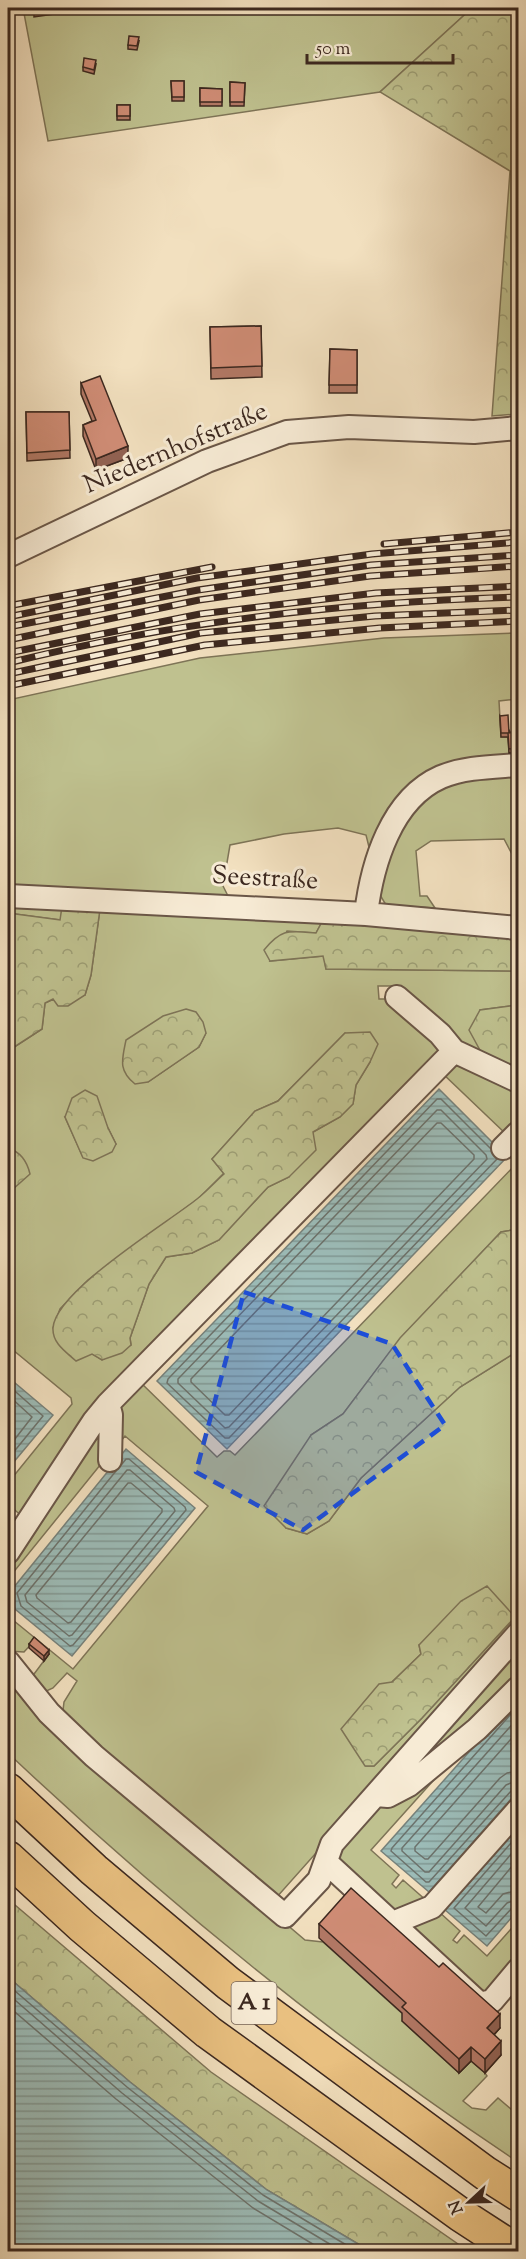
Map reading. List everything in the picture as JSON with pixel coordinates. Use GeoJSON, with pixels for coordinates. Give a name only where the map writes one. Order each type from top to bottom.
{"type":"FeatureCollection","features":[{"type":"Feature","properties":{"kind":"highway","name":"A 1"},"geometry":{"type":"LineString","coordinates":[[8,1790],[94,1870],[228,1983],[485,2173],[519,2194]]}},
{"type":"Feature","properties":{"kind":"highway","name":"A 1"},"geometry":{"type":"LineString","coordinates":[[8,1858],[82,1926],[208,2032],[460,2215],[518,2252]]}},
{"type":"Feature","properties":{"kind":"street","name":"Niedernhofstraße"},"geometry":{"type":"LineString","coordinates":[[8,556],[207,461],[287,432],[349,427],[474,432],[519,428]]}},
{"type":"Feature","properties":{"kind":"street"},"geometry":{"type":"LineString","coordinates":[[366,914],[373,870],[386,837],[417,794],[441,777],[455,773],[473,768],[519,765]]}},
{"type":"Feature","properties":{"kind":"street","name":"Seestraße"},"geometry":{"type":"LineString","coordinates":[[8,896],[366,914],[519,928]]}},
{"type":"Feature","properties":{"kind":"street"},"geometry":{"type":"LineString","coordinates":[[397,997],[440,1034],[454,1051],[519,1081]]}},
{"type":"Feature","properties":{"kind":"street"},"geometry":{"type":"LineString","coordinates":[[8,1552],[94,1421],[108,1404],[454,1051]]}},
{"type":"Feature","properties":{"kind":"street"},"geometry":{"type":"LineString","coordinates":[[108,1404],[111,1415],[110,1460]]}},
{"type":"Feature","properties":{"kind":"street"},"geometry":{"type":"LineString","coordinates":[[8,1662],[49,1713],[94,1756],[285,1916],[319,1880],[332,1844],[519,1634]]}},
{"type":"Feature","properties":{"kind":"street"},"geometry":{"type":"LineString","coordinates":[[376,1795],[388,1796],[409,1785],[477,1729],[519,1688]]}},
{"type":"Feature","properties":{"kind":"street"},"geometry":{"type":"LineString","coordinates":[[394,1926],[400,1920],[432,1906],[519,1810]]}},
{"type":"Feature","properties":{"kind":"street"},"geometry":{"type":"LineString","coordinates":[[326,1862],[480,2004],[492,2001],[519,1970]]}},
{"type":"Feature","properties":{"kind":"highlighted area"},"geometry":{"type":"Polygon","coordinates":[[[244,1292],[392,1344],[445,1425],[303,1530],[196,1472],[244,1292]]]}},
{"type":"Feature","properties":{"kind":"green space"},"geometry":{"type":"Polygon","coordinates":[[[23,8],[472,8],[380,92],[48,141],[23,8]]]}},
{"type":"Feature","properties":{"kind":"green space"},"geometry":{"type":"Polygon","coordinates":[[[472,8],[518,8],[518,414],[492,416],[510,171],[380,92],[472,8]]]}},
{"type":"Feature","properties":{"kind":"green space"},"geometry":{"type":"Polygon","coordinates":[[[518,633],[518,699],[499,701],[501,737],[508,737],[509,752],[518,752],[518,759],[452,767],[376,848],[369,847],[366,835],[338,828],[284,834],[230,845],[223,886],[229,898],[8,888],[8,700],[200,658],[384,638],[518,633]]]}},
{"type":"Feature","properties":{"kind":"green space"},"geometry":{"type":"Polygon","coordinates":[[[518,771],[518,856],[513,856],[504,839],[431,841],[416,851],[420,896],[427,896],[435,908],[386,905],[380,895],[379,879],[406,817],[443,783],[518,771]]]}},
{"type":"Feature","properties":{"kind":"green space"},"geometry":{"type":"Polygon","coordinates":[[[8,905],[62,907],[61,920],[8,913],[8,905]]]}},
{"type":"Feature","properties":{"kind":"green space"},"geometry":{"type":"Polygon","coordinates":[[[62,907],[100,909],[91,975],[85,995],[68,1006],[58,1006],[53,999],[45,1003],[42,1029],[8,1051],[8,913],[60,920],[62,907]]]}},
{"type":"Feature","properties":{"kind":"green space"},"geometry":{"type":"Polygon","coordinates":[[[100,909],[323,920],[316,933],[287,931],[270,961],[324,956],[326,969],[516,971],[518,1005],[480,1010],[481,1052],[452,1038],[392,986],[378,986],[379,999],[391,999],[436,1037],[440,1051],[110,1396],[25,1519],[8,1504],[8,1483],[72,1404],[71,1398],[13,1350],[8,1351],[8,1190],[13,1189],[14,1150],[8,1148],[8,1051],[42,1029],[45,1003],[54,999],[85,995],[91,975],[100,909]],[[206,1033],[148,1082],[199,1047],[206,1033]],[[345,1033],[278,1101],[255,1111],[212,1159],[224,1173],[199,1198],[88,1280],[60,1309],[53,1328],[102,1360],[131,1345],[130,1338],[149,1284],[166,1257],[192,1253],[219,1240],[268,1187],[289,1177],[313,1132],[340,1117],[353,1104],[356,1085],[370,1062],[345,1033]],[[65,1117],[83,1157],[116,1144],[108,1128],[65,1117]]]}},
{"type":"Feature","properties":{"kind":"green space"},"geometry":{"type":"Polygon","coordinates":[[[323,920],[518,937],[518,991],[516,971],[326,969],[323,956],[270,961],[264,950],[281,934],[316,933],[323,920]]]}},
{"type":"Feature","properties":{"kind":"green space"},"geometry":{"type":"Polygon","coordinates":[[[518,1005],[518,1071],[481,1052],[469,1030],[480,1010],[518,1005]]]}},
{"type":"Feature","properties":{"kind":"green space"},"geometry":{"type":"Polygon","coordinates":[[[186,1009],[196,1012],[203,1022],[206,1033],[199,1047],[148,1082],[135,1084],[124,1069],[126,1040],[163,1016],[186,1009]]]}},
{"type":"Feature","properties":{"kind":"green space"},"geometry":{"type":"Polygon","coordinates":[[[370,1032],[378,1044],[356,1085],[353,1104],[340,1117],[313,1132],[316,1150],[289,1177],[268,1187],[219,1240],[192,1253],[166,1257],[149,1284],[130,1338],[131,1345],[122,1353],[102,1360],[92,1354],[76,1361],[64,1351],[57,1343],[53,1328],[59,1313],[72,1296],[115,1259],[197,1199],[224,1174],[212,1159],[255,1111],[278,1101],[345,1033],[370,1032]]]}},
{"type":"Feature","properties":{"kind":"green space"},"geometry":{"type":"Polygon","coordinates":[[[454,1066],[469,1067],[518,1088],[518,1124],[507,1135],[440,1071],[454,1066]]]}},
{"type":"Feature","properties":{"kind":"green space"},"geometry":{"type":"Polygon","coordinates":[[[85,1090],[97,1096],[116,1144],[112,1152],[93,1161],[83,1158],[65,1117],[72,1098],[85,1090]]]}},
{"type":"Feature","properties":{"kind":"green space"},"geometry":{"type":"Polygon","coordinates":[[[8,1148],[23,1158],[30,1174],[13,1189],[8,1190],[8,1148]]]}},
{"type":"Feature","properties":{"kind":"green space"},"geometry":{"type":"Polygon","coordinates":[[[518,1162],[518,1229],[501,1232],[401,1338],[343,1414],[311,1435],[286,1528],[307,1534],[329,1521],[361,1478],[460,1387],[518,1351],[518,1626],[276,1898],[62,1719],[64,1702],[77,1681],[67,1673],[53,1688],[40,1694],[31,1678],[49,1654],[34,1641],[24,1652],[8,1651],[8,1616],[73,1669],[208,1506],[125,1436],[115,1448],[116,1403],[139,1381],[217,1457],[224,1451],[230,1451],[235,1455],[518,1162]],[[515,1617],[419,1645],[421,1654],[392,1682],[366,1766],[374,1766],[422,1718],[515,1617]]]}},
{"type":"Feature","properties":{"kind":"green space"},"geometry":{"type":"Polygon","coordinates":[[[518,1229],[518,1351],[460,1387],[361,1478],[329,1521],[307,1534],[286,1528],[264,1506],[311,1435],[343,1414],[400,1338],[501,1232],[518,1229]]]}},
{"type":"Feature","properties":{"kind":"green space"},"geometry":{"type":"Polygon","coordinates":[[[105,1415],[105,1459],[8,1579],[8,1562],[105,1415]]]}},
{"type":"Feature","properties":{"kind":"green space"},"geometry":{"type":"Polygon","coordinates":[[[487,1586],[515,1617],[422,1718],[374,1766],[365,1766],[341,1729],[379,1684],[392,1682],[421,1654],[419,1645],[461,1601],[487,1586]]]}},
{"type":"Feature","properties":{"kind":"green space"},"geometry":{"type":"Polygon","coordinates":[[[518,1643],[518,1674],[466,1733],[398,1787],[518,1643]]]}},
{"type":"Feature","properties":{"kind":"green space"},"geometry":{"type":"Polygon","coordinates":[[[8,1670],[93,1760],[305,1940],[323,1942],[406,2017],[402,2021],[459,2073],[471,2061],[485,2073],[487,2076],[463,2101],[472,2108],[486,2110],[498,2098],[511,2109],[518,2104],[518,2162],[384,2068],[254,1968],[129,1863],[8,1753],[8,1670]]]}},
{"type":"Feature","properties":{"kind":"green space"},"geometry":{"type":"Polygon","coordinates":[[[467,1743],[371,1850],[399,1875],[392,1884],[396,1888],[403,1880],[428,1902],[402,1911],[382,1910],[340,1865],[339,1853],[363,1817],[407,1791],[467,1743]]]}},
{"type":"Feature","properties":{"kind":"green space"},"geometry":{"type":"Polygon","coordinates":[[[8,1899],[211,2072],[468,2251],[370,2251],[267,2190],[130,2082],[8,1977],[8,1899]]]}},
{"type":"Feature","properties":{"kind":"green space"},"geometry":{"type":"Polygon","coordinates":[[[437,1910],[460,1931],[453,1940],[457,1943],[464,1935],[487,1956],[518,1921],[518,1959],[511,1972],[485,1995],[412,1936],[411,1924],[437,1910]]]}},
{"type":"Feature","properties":{"kind":"water"},"geometry":{"type":"Polygon","coordinates":[[[439,1089],[507,1157],[227,1449],[157,1381],[439,1089]]]}},
{"type":"Feature","properties":{"kind":"water"},"geometry":{"type":"Polygon","coordinates":[[[8,1377],[53,1415],[8,1469],[8,1377]]]}},
{"type":"Feature","properties":{"kind":"water"},"geometry":{"type":"Polygon","coordinates":[[[126,1449],[195,1508],[72,1656],[15,1609],[10,1592],[126,1449]]]}},
{"type":"Feature","properties":{"kind":"water"},"geometry":{"type":"Polygon","coordinates":[[[518,1697],[518,1791],[429,1892],[381,1851],[518,1697]]]}},
{"type":"Feature","properties":{"kind":"water"},"geometry":{"type":"Polygon","coordinates":[[[518,1826],[518,1910],[487,1946],[444,1909],[518,1826]]]}},
{"type":"Feature","properties":{"kind":"water"},"geometry":{"type":"Polygon","coordinates":[[[8,1977],[130,2082],[267,2190],[370,2251],[8,2251],[8,1977]]]}},
{"type":"Feature","properties":{"kind":"building"},"geometry":{"type":"Polygon","coordinates":[[[34,8],[54,8],[54,10],[34,13],[34,8]]]}},
{"type":"Feature","properties":{"kind":"building"},"geometry":{"type":"Polygon","coordinates":[[[129,36],[139,37],[137,46],[128,45],[129,36]]]}},
{"type":"Feature","properties":{"kind":"building"},"geometry":{"type":"Polygon","coordinates":[[[84,58],[96,60],[94,70],[83,67],[84,58]]]}},
{"type":"Feature","properties":{"kind":"building"},"geometry":{"type":"Polygon","coordinates":[[[171,81],[184,81],[184,97],[172,97],[171,81]]]}},
{"type":"Feature","properties":{"kind":"building"},"geometry":{"type":"Polygon","coordinates":[[[230,82],[245,83],[244,102],[230,102],[230,82]]]}},
{"type":"Feature","properties":{"kind":"building"},"geometry":{"type":"Polygon","coordinates":[[[200,88],[222,89],[222,102],[200,102],[200,88]]]}},
{"type":"Feature","properties":{"kind":"building"},"geometry":{"type":"Polygon","coordinates":[[[117,105],[130,105],[130,116],[117,116],[117,105]]]}},
{"type":"Feature","properties":{"kind":"building"},"geometry":{"type":"Polygon","coordinates":[[[261,326],[262,366],[211,368],[210,327],[261,326]]]}},
{"type":"Feature","properties":{"kind":"building"},"geometry":{"type":"Polygon","coordinates":[[[330,349],[357,350],[357,385],[329,385],[330,349]]]}},
{"type":"Feature","properties":{"kind":"building"},"geometry":{"type":"Polygon","coordinates":[[[100,376],[128,446],[96,459],[83,425],[96,420],[81,383],[100,376]]]}},
{"type":"Feature","properties":{"kind":"building"},"geometry":{"type":"Polygon","coordinates":[[[26,412],[69,412],[70,450],[27,453],[26,412]]]}},
{"type":"Feature","properties":{"kind":"building"},"geometry":{"type":"Polygon","coordinates":[[[508,715],[509,733],[501,733],[500,716],[508,715]]]}},
{"type":"Feature","properties":{"kind":"building"},"geometry":{"type":"Polygon","coordinates":[[[517,732],[519,748],[509,749],[508,733],[517,732]]]}},
{"type":"Feature","properties":{"kind":"building"},"geometry":{"type":"Polygon","coordinates":[[[34,1637],[49,1650],[44,1656],[29,1644],[34,1637]]]}},
{"type":"Feature","properties":{"kind":"building"},"geometry":{"type":"Polygon","coordinates":[[[351,1888],[439,1967],[443,1963],[500,2014],[487,2028],[501,2041],[485,2059],[471,2047],[459,2059],[402,2007],[406,2003],[319,1924],[351,1888]]]}},
{"type":"Feature","properties":{"kind":"railway"},"geometry":{"type":"LineString","coordinates":[[384,544],[518,532]]}},
{"type":"Feature","properties":{"kind":"railway"},"geometry":{"type":"LineString","coordinates":[[8,617],[197,578],[372,554],[518,542]]}},
{"type":"Feature","properties":{"kind":"railway"},"geometry":{"type":"LineString","coordinates":[[8,627],[198,590],[371,565],[518,555]]}},
{"type":"Feature","properties":{"kind":"railway"},"geometry":{"type":"LineString","coordinates":[[8,640],[199,600],[370,576],[518,566]]}},
{"type":"Feature","properties":{"kind":"railway"},"geometry":{"type":"LineString","coordinates":[[8,606],[212,567]]}},
{"type":"Feature","properties":{"kind":"railway"},"geometry":{"type":"LineString","coordinates":[[8,653],[200,614],[376,593],[518,586]]}},
{"type":"Feature","properties":{"kind":"railway"},"geometry":{"type":"LineString","coordinates":[[8,663],[134,636],[262,616],[389,604],[518,597]]}},
{"type":"Feature","properties":{"kind":"railway"},"geometry":{"type":"LineString","coordinates":[[8,674],[201,633],[375,616],[518,610]]}},
{"type":"Feature","properties":{"kind":"railway"},"geometry":{"type":"LineString","coordinates":[[8,686],[205,645],[380,628],[518,621]]}}]}
